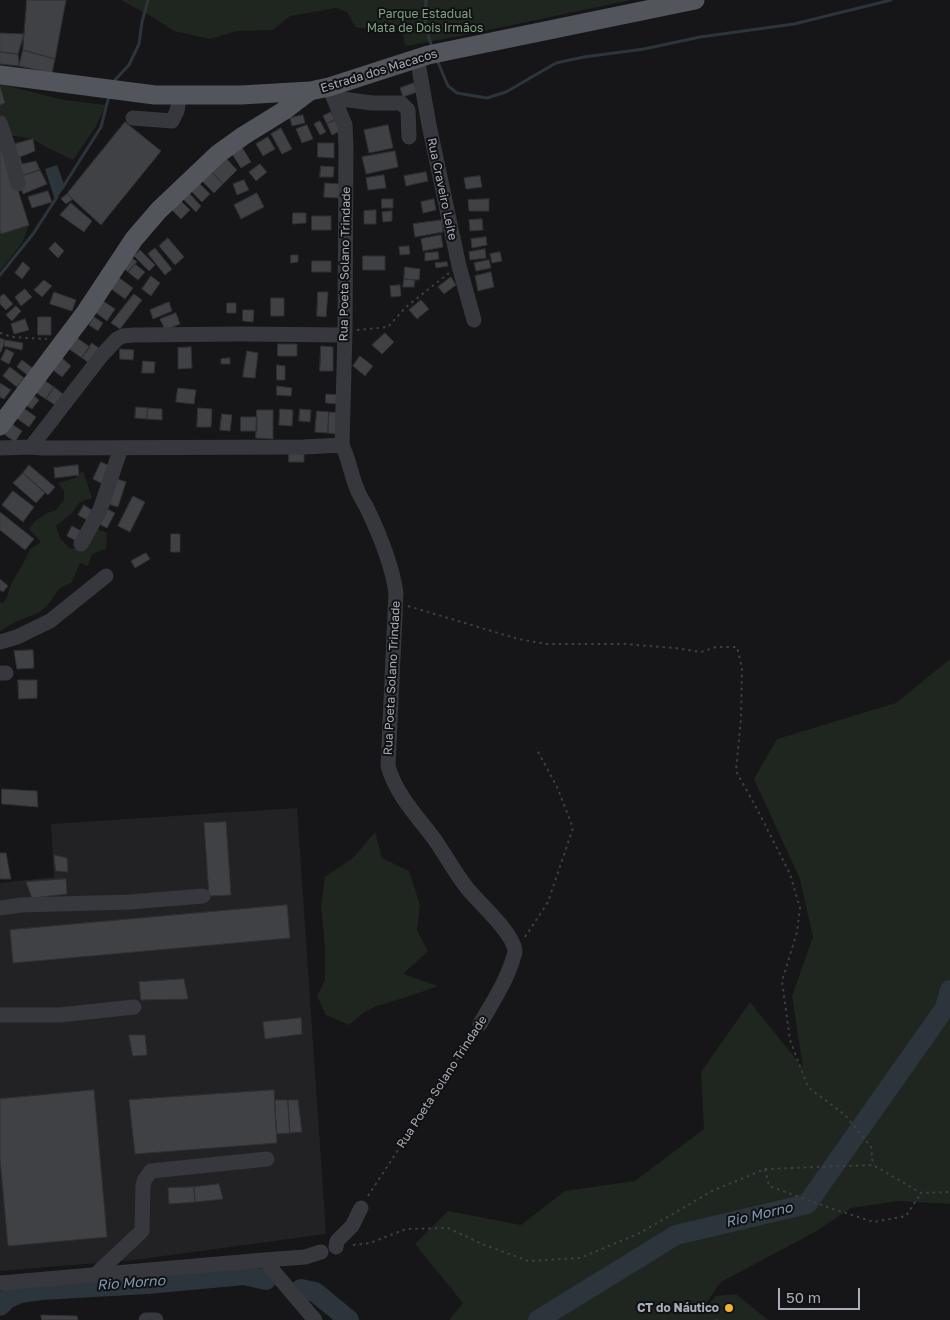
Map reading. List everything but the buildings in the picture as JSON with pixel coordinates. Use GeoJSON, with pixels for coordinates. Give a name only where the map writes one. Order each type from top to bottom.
{"type":"FeatureCollection","features":[{"type":"Feature","properties":{"kind":"main road","name":"Estrada dos Macacos"},"geometry":{"type":"LineString","coordinates":[[0,75],[155,95],[331,92],[429,55],[695,0]]}},
{"type":"Feature","properties":{"kind":"main road"},"geometry":{"type":"LineString","coordinates":[[0,426],[85,314],[134,239],[159,210],[218,154],[310,92]]}},
{"type":"Feature","properties":{"kind":"street","name":"Rua Craveiro Leite"},"geometry":{"type":"LineString","coordinates":[[429,55],[429,125],[459,266],[474,320]]}},
{"type":"Feature","properties":{"kind":"street"},"geometry":{"type":"LineString","coordinates":[[331,92],[372,103],[401,103],[408,110],[409,137]]}},
{"type":"Feature","properties":{"kind":"street","name":"Rua Poeta Solano Trindade"},"geometry":{"type":"LineString","coordinates":[[331,92],[345,124],[346,148],[342,445],[357,489],[387,555],[394,578],[396,593],[388,766],[392,778],[407,804],[436,841],[467,888],[512,941],[515,951],[510,967],[480,1024]]}},
{"type":"Feature","properties":{"kind":"street"},"geometry":{"type":"LineString","coordinates":[[132,118],[172,121],[178,111],[180,95]]}},
{"type":"Feature","properties":{"kind":"street"},"geometry":{"type":"LineString","coordinates":[[0,123],[18,184]]}},
{"type":"Feature","properties":{"kind":"street"},"geometry":{"type":"LineString","coordinates":[[31,447],[102,356],[117,339],[124,336],[345,333]]}},
{"type":"Feature","properties":{"kind":"street"},"geometry":{"type":"LineString","coordinates":[[0,448],[304,448],[342,445]]}},
{"type":"Feature","properties":{"kind":"street"},"geometry":{"type":"LineString","coordinates":[[81,544],[100,510],[121,448]]}},
{"type":"Feature","properties":{"kind":"street"},"geometry":{"type":"LineString","coordinates":[[0,642],[17,637],[50,621],[106,576]]}},
{"type":"Feature","properties":{"kind":"street"},"geometry":{"type":"LineString","coordinates":[[0,908],[21,905],[130,902],[203,896]]}},
{"type":"Feature","properties":{"kind":"street"},"geometry":{"type":"LineString","coordinates":[[0,1014],[60,1015],[134,1007]]}},
{"type":"Feature","properties":{"kind":"street"},"geometry":{"type":"LineString","coordinates":[[95,1275],[142,1231],[143,1185],[144,1179],[151,1171],[267,1159]]}},
{"type":"Feature","properties":{"kind":"street"},"geometry":{"type":"LineString","coordinates":[[336,1247],[337,1241],[352,1226],[360,1208]]}},
{"type":"Feature","properties":{"kind":"street"},"geometry":{"type":"LineString","coordinates":[[0,1283],[305,1257],[321,1252]]}},
{"type":"Feature","properties":{"kind":"street"},"geometry":{"type":"LineString","coordinates":[[264,1260],[315,1320]]}},
{"type":"Feature","properties":{"kind":"street"},"geometry":{"type":"LineString","coordinates":[[146,1320],[156,1320]]}},
{"type":"Feature","properties":{"kind":"path"},"geometry":{"type":"LineString","coordinates":[[345,333],[388,327],[406,307],[459,266]]}},
{"type":"Feature","properties":{"kind":"path"},"geometry":{"type":"LineString","coordinates":[[0,333],[12,336],[65,340]]}},
{"type":"Feature","properties":{"kind":"path"},"geometry":{"type":"LineString","coordinates":[[396,603],[518,639],[546,644],[625,644],[701,652],[716,647],[737,647],[742,668],[741,718],[736,771],[758,809],[790,874],[800,908],[797,932],[782,981],[790,1040],[808,1087],[844,1115],[871,1146],[872,1165]]}},
{"type":"Feature","properties":{"kind":"path"},"geometry":{"type":"LineString","coordinates":[[515,951],[548,902],[573,828],[557,787],[536,748]]}},
{"type":"Feature","properties":{"kind":"path","name":"Rua Poeta Solano Trindade"},"geometry":{"type":"LineString","coordinates":[[360,1208],[480,1024]]}},
{"type":"Feature","properties":{"kind":"path"},"geometry":{"type":"LineString","coordinates":[[336,1247],[370,1242],[406,1229],[448,1228],[482,1244],[528,1261],[580,1258],[640,1233],[712,1191],[765,1168],[872,1165],[921,1193],[950,1192]]}},
{"type":"Feature","properties":{"kind":"path"},"geometry":{"type":"LineString","coordinates":[[765,1168],[769,1186],[874,1222],[906,1216],[921,1193]]}},
{"type":"Feature","properties":{"kind":"shaded area"},"geometry":{"type":"Polygon","coordinates":[[[57,165],[65,187],[55,200],[45,169],[57,165]]]}},
{"type":"Feature","properties":{"kind":"shaded area"},"geometry":{"type":"Polygon","coordinates":[[[297,808],[326,1234],[134,1260],[0,1271],[0,883],[54,877],[51,824],[297,808]]]}},
{"type":"Feature","properties":{"kind":"green space","name":"Parque Estadual Mata de Dois Irmãos"},"geometry":{"type":"Polygon","coordinates":[[[121,0],[631,0],[405,46],[402,27],[386,23],[368,29],[355,27],[347,12],[336,8],[290,16],[273,30],[237,31],[210,39],[174,31],[121,0]]]}},
{"type":"Feature","properties":{"kind":"green space"},"geometry":{"type":"Polygon","coordinates":[[[0,84],[64,100],[106,105],[95,128],[73,160],[33,139],[14,136],[4,132],[0,124],[0,104],[5,103],[0,84]]]}},
{"type":"Feature","properties":{"kind":"green space"},"geometry":{"type":"Polygon","coordinates":[[[29,225],[22,243],[0,271],[0,234],[29,225]]]}},
{"type":"Feature","properties":{"kind":"green space"},"geometry":{"type":"Polygon","coordinates":[[[83,471],[92,498],[80,502],[71,514],[56,526],[60,538],[70,549],[86,545],[92,527],[107,533],[106,549],[92,554],[88,566],[80,563],[72,582],[59,589],[47,606],[38,613],[17,621],[0,631],[0,602],[3,603],[7,597],[12,582],[30,549],[41,542],[29,529],[35,521],[45,514],[56,510],[64,500],[64,491],[58,483],[75,478],[83,471]]]}},
{"type":"Feature","properties":{"kind":"green space"},"geometry":{"type":"Polygon","coordinates":[[[950,659],[950,1204],[898,1201],[851,1208],[815,1232],[721,1282],[697,1316],[716,1296],[736,1294],[768,1320],[449,1320],[463,1303],[415,1244],[448,1211],[521,1225],[565,1191],[635,1181],[704,1129],[701,1072],[750,1002],[803,1068],[792,996],[813,937],[800,879],[754,779],[777,739],[896,703],[950,659]]]}},
{"type":"Feature","properties":{"kind":"green space"},"geometry":{"type":"Polygon","coordinates":[[[375,832],[382,858],[409,871],[420,905],[417,930],[428,951],[403,974],[438,986],[377,1006],[363,1013],[349,1025],[326,1015],[317,996],[325,980],[325,948],[321,905],[325,877],[354,857],[375,832]]]}},
{"type":"Feature","properties":{"kind":"waterway"},"geometry":{"type":"LineString","coordinates":[[113,82],[129,65],[139,44],[148,0]]}},
{"type":"Feature","properties":{"kind":"waterway"},"geometry":{"type":"LineString","coordinates":[[426,0],[425,26],[432,47]]}},
{"type":"Feature","properties":{"kind":"waterway"},"geometry":{"type":"LineString","coordinates":[[437,60],[448,86],[457,93],[487,98],[506,92],[556,63],[584,57],[644,49],[700,37],[794,24],[891,0]]}},
{"type":"Feature","properties":{"kind":"waterway"},"geometry":{"type":"LineString","coordinates":[[63,187],[101,127],[109,96]]}},
{"type":"Feature","properties":{"kind":"waterway"},"geometry":{"type":"LineString","coordinates":[[0,275],[33,234],[57,197]]}},
{"type":"Feature","properties":{"kind":"waterway","name":"Rio Morno"},"geometry":{"type":"LineString","coordinates":[[538,1320],[676,1235],[807,1204],[945,1008],[950,990]]}},
{"type":"Feature","properties":{"kind":"waterway","name":"Rio Morno"},"geometry":{"type":"LineString","coordinates":[[0,1306],[7,1299],[20,1293],[41,1290],[147,1284],[244,1275],[266,1280]]}},
{"type":"Feature","properties":{"kind":"waterway","name":"Rio Morno"},"geometry":{"type":"LineString","coordinates":[[301,1289],[315,1292],[349,1320]]}},
{"type":"Feature","properties":{"kind":"place","name":"CT do Náutico"},"geometry":{"type":"Point","coordinates":[729,1308]}}]}
